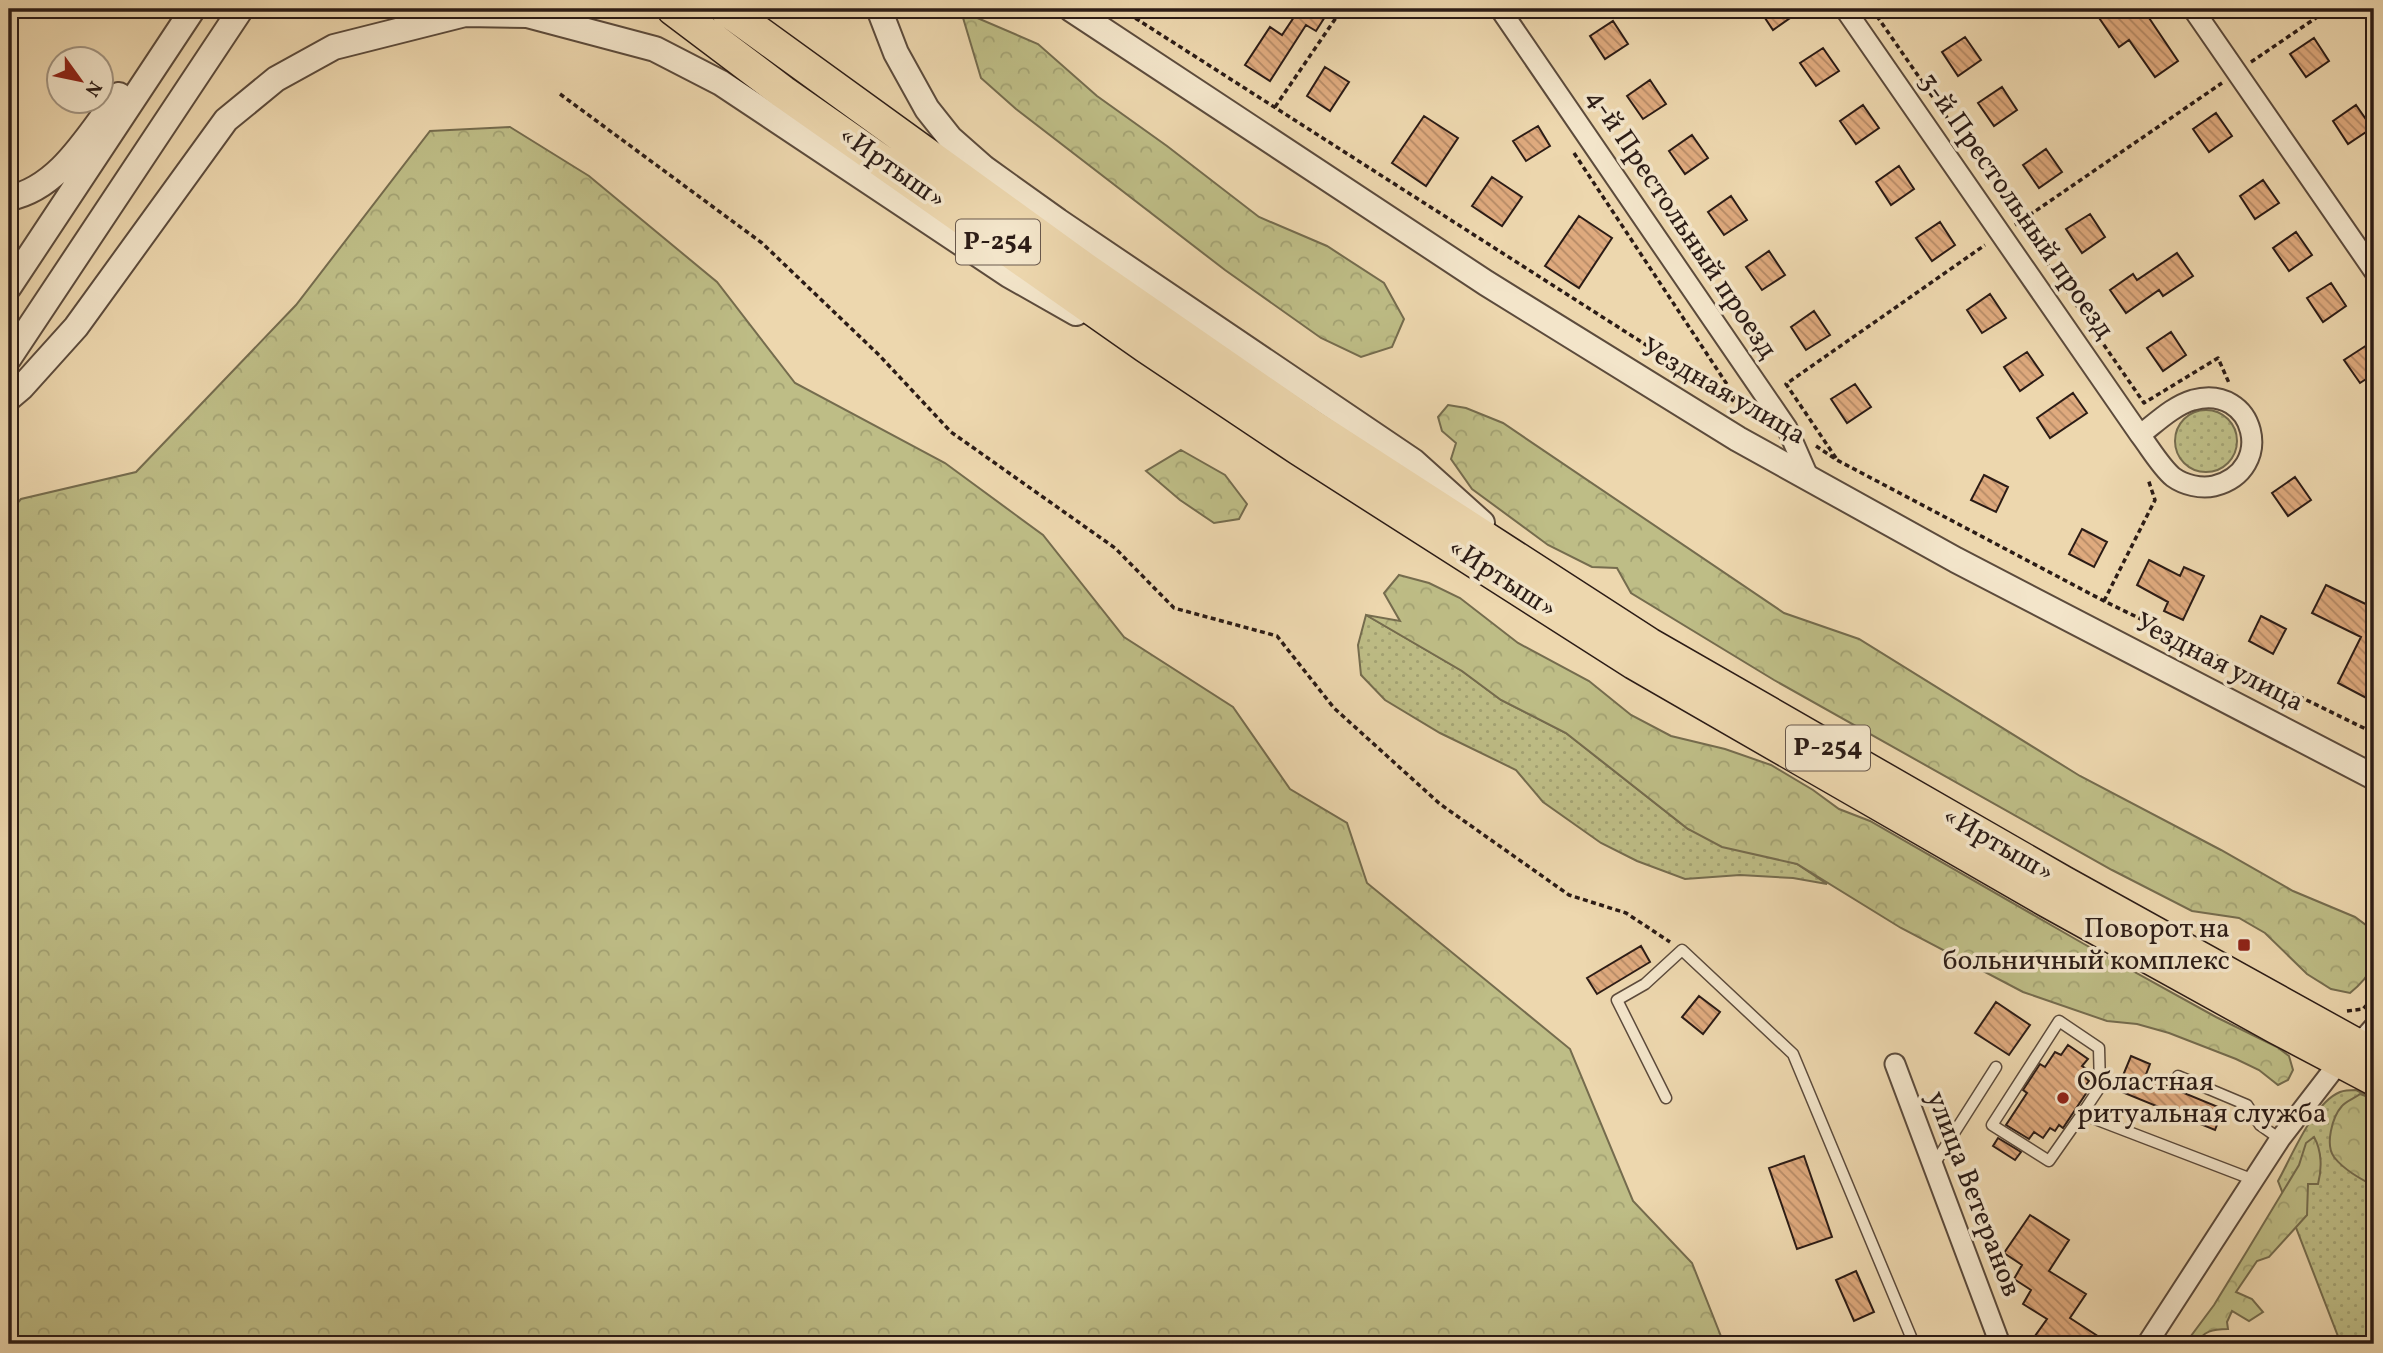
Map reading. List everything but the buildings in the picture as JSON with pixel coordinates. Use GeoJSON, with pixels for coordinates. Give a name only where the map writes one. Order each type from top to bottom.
{"type":"FeatureCollection","features":[{"type":"Feature","properties":{"kind":"highway","name":"«Иртыш»"},"geometry":{"type":"LineString","coordinates":[[673,9],[783,92],[1145,346],[1299,449],[1634,663],[2037,895],[2277,1028],[2361,1047]]}},
{"type":"Feature","properties":{"kind":"highway","name":"«Иртыш»"},"geometry":{"type":"LineString","coordinates":[[726,9],[1085,269],[1312,426],[1522,563],[1648,644],[1751,704],[2361,1047],[2374,1079]]}},
{"type":"Feature","properties":{"kind":"street"},"geometry":{"type":"LineString","coordinates":[[9,288],[193,9]]}},
{"type":"Feature","properties":{"kind":"street"},"geometry":{"type":"LineString","coordinates":[[9,358],[242,9]]}},
{"type":"Feature","properties":{"kind":"street"},"geometry":{"type":"LineString","coordinates":[[879,9],[896,53],[927,109],[950,138],[984,169],[1413,461],[1522,563]]}},
{"type":"Feature","properties":{"kind":"street","name":"Уездная улица"},"geometry":{"type":"LineString","coordinates":[[1071,9],[1486,283],[1738,439],[1956,560],[2374,777]]}},
{"type":"Feature","properties":{"kind":"street","name":"4-й Престольный проезд"},"geometry":{"type":"LineString","coordinates":[[1500,9],[1787,428],[1808,476]]}},
{"type":"Feature","properties":{"kind":"street","name":"3-й Престольный проезд"},"geometry":{"type":"LineString","coordinates":[[1845,9],[2140,435],[2172,476],[2189,485],[2207,488],[2226,483],[2240,474],[2250,459],[2253,442],[2250,425],[2240,410],[2225,400]]}},
{"type":"Feature","properties":{"kind":"street"},"geometry":{"type":"LineString","coordinates":[[2193,9],[2374,271]]}},
{"type":"Feature","properties":{"kind":"street"},"geometry":{"type":"LineString","coordinates":[[9,398],[23,387],[76,327],[226,120],[276,79],[334,47],[465,14],[527,15],[655,48],[721,83],[1009,275],[1079,315],[1145,346]]}},
{"type":"Feature","properties":{"kind":"street"},"geometry":{"type":"LineString","coordinates":[[9,198],[27,195],[57,174],[119,95],[161,57]]}},
{"type":"Feature","properties":{"kind":"street"},"geometry":{"type":"LineString","coordinates":[[2140,435],[2173,409],[2191,401],[2208,397],[2225,400]]}},
{"type":"Feature","properties":{"kind":"street"},"geometry":{"type":"LineString","coordinates":[[2147,1344],[2280,1139],[2361,1047]]}},
{"type":"Feature","properties":{"kind":"street","name":"улица Ветеранов"},"geometry":{"type":"LineString","coordinates":[[1895,1063],[2000,1344]]}},
{"type":"Feature","properties":{"kind":"lane"},"geometry":{"type":"LineString","coordinates":[[1666,1098],[1617,1000],[1645,984],[1682,950],[1793,1054],[1914,1344]]}},
{"type":"Feature","properties":{"kind":"lane"},"geometry":{"type":"LineString","coordinates":[[2059,1021],[2099,1048],[2100,1087],[2082,1114],[2049,1161],[1992,1125],[2059,1021]]}},
{"type":"Feature","properties":{"kind":"lane"},"geometry":{"type":"LineString","coordinates":[[1933,1166],[1996,1067]]}},
{"type":"Feature","properties":{"kind":"lane"},"geometry":{"type":"LineString","coordinates":[[2178,1076],[2246,1105],[2260,1125],[2280,1139]]}},
{"type":"Feature","properties":{"kind":"lane"},"geometry":{"type":"LineString","coordinates":[[2082,1114],[2255,1181]]}},
{"type":"Feature","properties":{"kind":"path"},"geometry":{"type":"LineString","coordinates":[[1121,9],[1744,410],[1787,428],[1837,460],[2104,601],[2374,733]]}},
{"type":"Feature","properties":{"kind":"path"},"geometry":{"type":"LineString","coordinates":[[1275,107],[1342,9]]}},
{"type":"Feature","properties":{"kind":"path"},"geometry":{"type":"LineString","coordinates":[[1872,9],[2144,402],[2218,358],[2229,382],[2225,400]]}},
{"type":"Feature","properties":{"kind":"path"},"geometry":{"type":"LineString","coordinates":[[1837,460],[1786,384],[2329,9]]}},
{"type":"Feature","properties":{"kind":"path"},"geometry":{"type":"LineString","coordinates":[[560,94],[762,243],[879,355],[951,432],[1115,548],[1174,608],[1277,636],[1334,708],[1440,804],[1569,895],[1626,913],[1682,950]]}},
{"type":"Feature","properties":{"kind":"path"},"geometry":{"type":"LineString","coordinates":[[1569,146],[1744,410]]}},
{"type":"Feature","properties":{"kind":"path"},"geometry":{"type":"LineString","coordinates":[[2104,601],[2155,500],[2149,481],[2141,470]]}},
{"type":"Feature","properties":{"kind":"green space"},"geometry":{"type":"Polygon","coordinates":[[[961,11],[1038,44],[1097,96],[1259,217],[1327,246],[1384,283],[1404,319],[1392,347],[1361,357],[1321,338],[1225,270],[1016,109],[981,78],[961,11]]]}},
{"type":"Feature","properties":{"kind":"green space"},"geometry":{"type":"Polygon","coordinates":[[[510,127],[589,176],[717,282],[795,383],[945,463],[1043,535],[1124,637],[1233,707],[1290,789],[1347,823],[1367,883],[1570,1049],[1633,1201],[1692,1263],[1724,1344],[9,1344],[9,513],[21,499],[136,472],[296,305],[430,131],[510,127]]]}},
{"type":"Feature","properties":{"kind":"green space"},"geometry":{"type":"Polygon","coordinates":[[[1448,405],[1466,408],[1503,423],[1784,613],[1859,639],[2080,776],[2293,891],[2355,917],[2374,931],[2373,959],[2369,973],[2350,993],[2331,989],[2307,974],[2265,933],[2239,918],[2192,911],[2112,870],[1774,680],[1631,593],[1617,568],[1592,567],[1548,545],[1472,489],[1451,459],[1456,443],[1442,431],[1438,417],[1448,405]]]}},
{"type":"Feature","properties":{"kind":"green space"},"geometry":{"type":"Polygon","coordinates":[[[2200,410],[2212,410],[2228,419],[2235,429],[2235,453],[2228,463],[2212,472],[2200,472],[2189,467],[2180,458],[2175,447],[2175,435],[2180,424],[2189,415],[2200,410]]]}},
{"type":"Feature","properties":{"kind":"green space"},"geometry":{"type":"Polygon","coordinates":[[[1181,450],[1225,475],[1247,504],[1239,519],[1214,523],[1180,500],[1146,471],[1181,450]]]}},
{"type":"Feature","properties":{"kind":"green space"},"geometry":{"type":"Polygon","coordinates":[[[1399,575],[1429,583],[1460,598],[1518,643],[1589,681],[1631,715],[1671,736],[1725,749],[1771,765],[1839,809],[1870,821],[2084,944],[2216,1017],[2277,1047],[2289,1056],[2293,1070],[2288,1080],[2278,1085],[2259,1070],[2236,1059],[2169,1033],[2137,1024],[2107,1021],[2023,992],[1901,928],[1797,864],[1722,847],[1688,829],[1566,733],[1501,700],[1462,671],[1366,615],[1400,621],[1384,593],[1399,575]]]}},
{"type":"Feature","properties":{"kind":"green space"},"geometry":{"type":"Polygon","coordinates":[[[1366,615],[1462,671],[1501,700],[1566,733],[1688,829],[1797,864],[1827,884],[1793,878],[1740,875],[1685,879],[1637,861],[1601,843],[1543,802],[1516,770],[1440,733],[1385,700],[1361,675],[1358,645],[1366,615]]]}},
{"type":"Feature","properties":{"kind":"green space"},"geometry":{"type":"Polygon","coordinates":[[[2356,1090],[2374,1099],[2374,1344],[2341,1344],[2278,1181],[2304,1131],[2321,1107],[2340,1092],[2356,1090]]]}},
{"type":"Feature","properties":{"kind":"green space"},"geometry":{"type":"Polygon","coordinates":[[[2360,1094],[2374,1099],[2374,1186],[2343,1166],[2334,1157],[2330,1146],[2331,1131],[2338,1111],[2360,1094]]]}},
{"type":"Feature","properties":{"kind":"green space"},"geometry":{"type":"Polygon","coordinates":[[[2314,1137],[2320,1154],[2320,1172],[2318,1184],[2308,1184],[2307,1215],[2269,1257],[2257,1261],[2236,1292],[2252,1299],[2263,1312],[2249,1321],[2232,1311],[2227,1322],[2228,1329],[2209,1332],[2196,1344],[2185,1344],[2214,1305],[2299,1165],[2306,1143],[2314,1137]]]}},
{"type":"Feature","properties":{"kind":"place","name":"Поворот на больничный комплекс"},"geometry":{"type":"Point","coordinates":[2244,945]}},
{"type":"Feature","properties":{"kind":"place","name":"Областная ритуальная служба"},"geometry":{"type":"Point","coordinates":[2063,1098]}}]}
